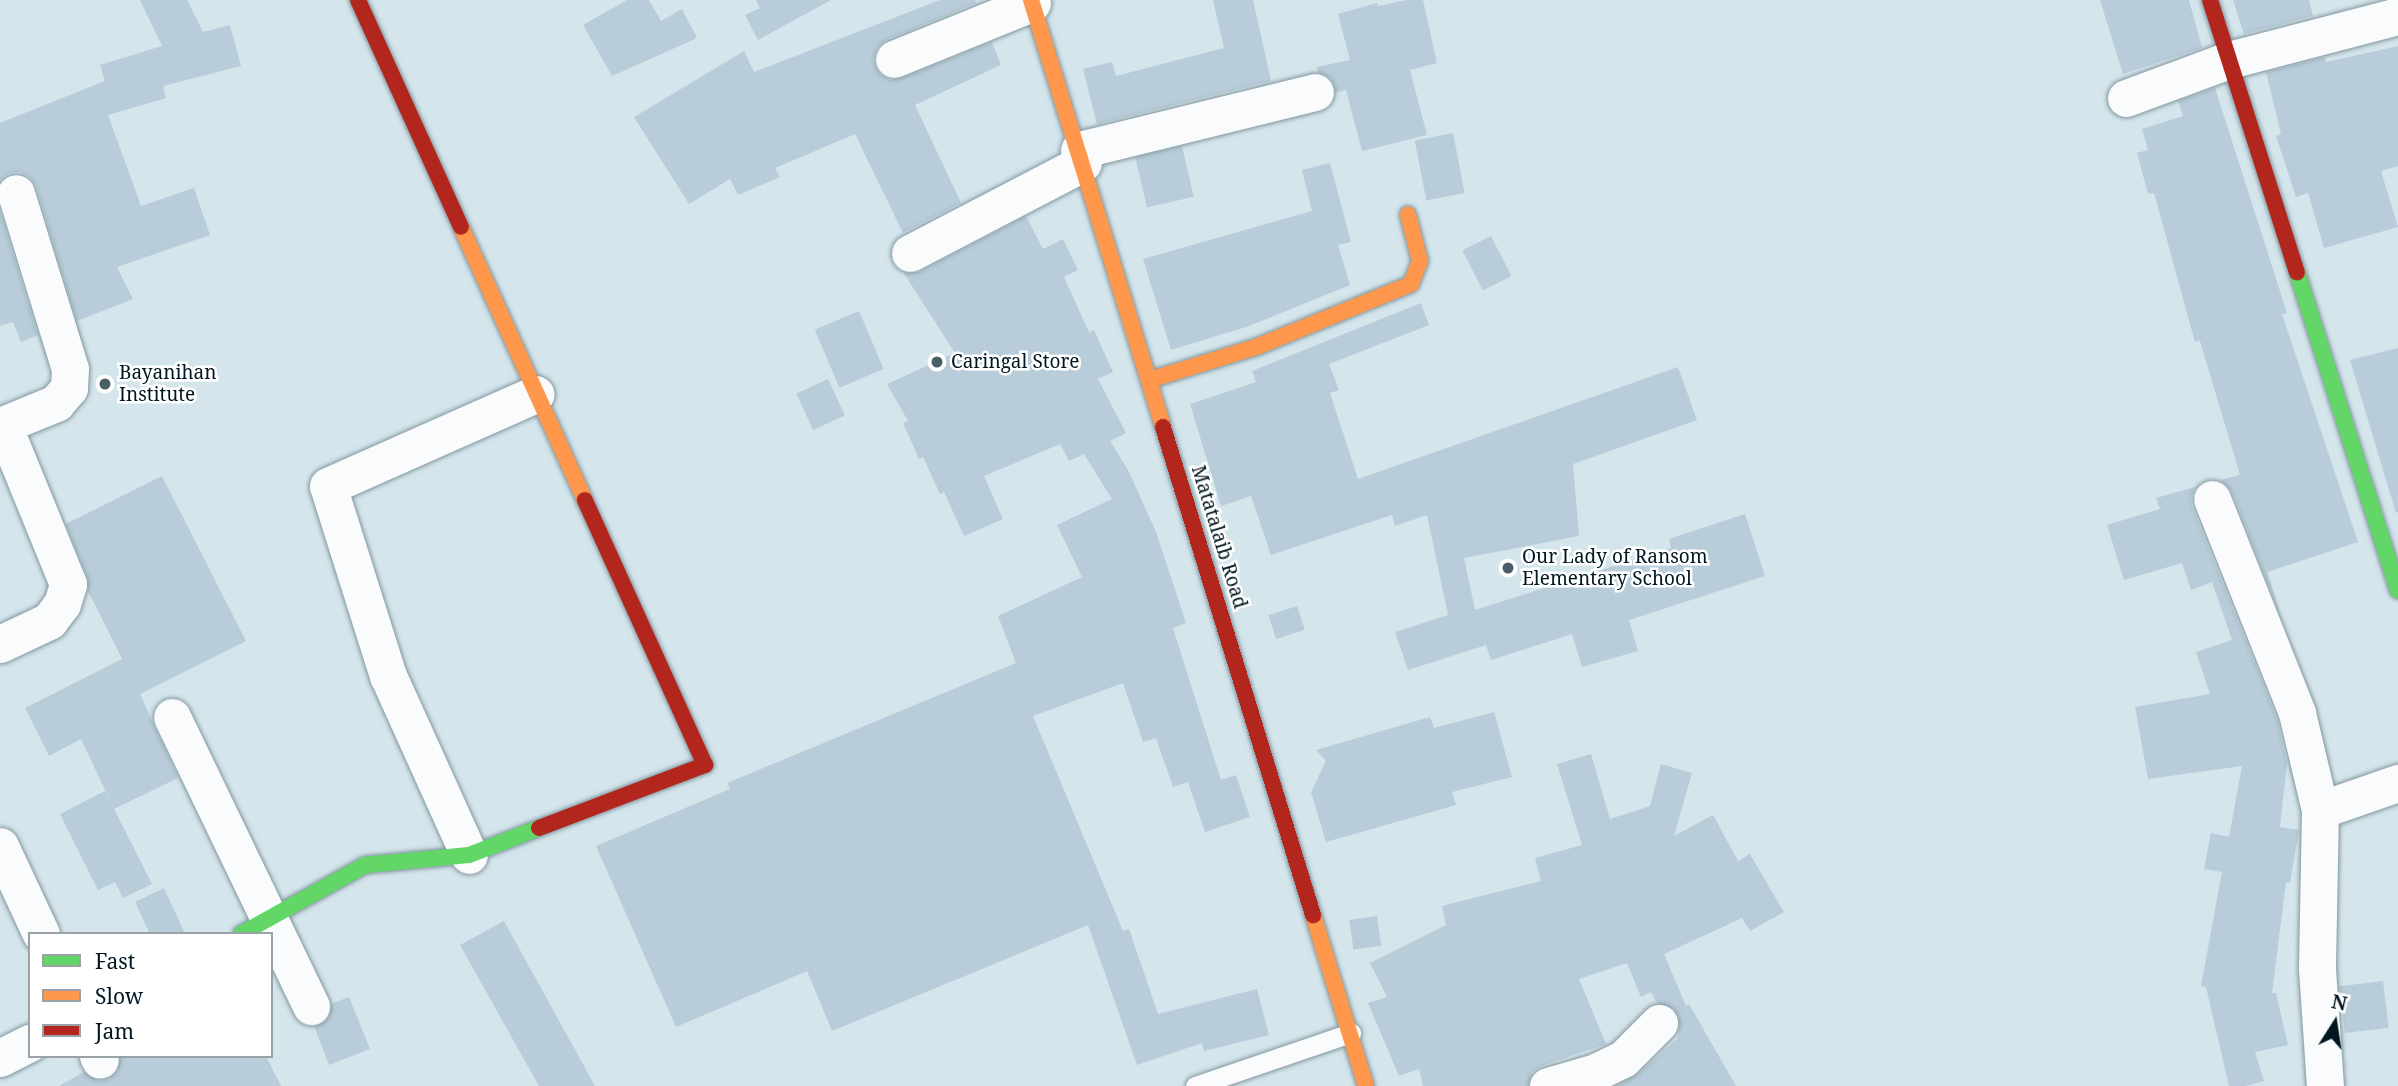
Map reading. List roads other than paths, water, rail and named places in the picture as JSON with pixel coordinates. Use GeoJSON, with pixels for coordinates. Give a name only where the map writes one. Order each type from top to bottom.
{"type":"FeatureCollection","features":[{"type":"Feature","properties":{"kind":"street"},"geometry":{"type":"LineString","coordinates":[[172,717],[255,926],[365,865],[469,855],[705,765],[358,0]]}},
{"type":"Feature","properties":{"kind":"street"},"geometry":{"type":"LineString","coordinates":[[2210,0],[2398,590]]}},
{"type":"Feature","properties":{"kind":"street"},"geometry":{"type":"LineString","coordinates":[[894,59],[1032,1]]}},
{"type":"Feature","properties":{"kind":"street","name":"Matatalaib Road"},"geometry":{"type":"LineString","coordinates":[[1032,1],[1366,1086]]}},
{"type":"Feature","properties":{"kind":"street"},"geometry":{"type":"LineString","coordinates":[[2126,98],[2230,60],[2398,16]]}},
{"type":"Feature","properties":{"kind":"street"},"geometry":{"type":"LineString","coordinates":[[910,253],[1081,156],[1315,92]]}},
{"type":"Feature","properties":{"kind":"street"},"geometry":{"type":"LineString","coordinates":[[0,644],[50,621],[62,604],[68,584],[1,426],[56,403],[69,388],[70,369],[16,193]]}},
{"type":"Feature","properties":{"kind":"street"},"geometry":{"type":"LineString","coordinates":[[1149,380],[1256,347],[1412,284],[1420,261],[1408,215]]}},
{"type":"Feature","properties":{"kind":"street"},"geometry":{"type":"LineString","coordinates":[[469,855],[388,676],[328,486],[536,394]]}},
{"type":"Feature","properties":{"kind":"street"},"geometry":{"type":"LineString","coordinates":[[2212,499],[2297,713],[2320,810],[2317,969],[2325,1086]]}},
{"type":"Feature","properties":{"kind":"street"},"geometry":{"type":"LineString","coordinates":[[2320,810],[2398,783]]}},
{"type":"Feature","properties":{"kind":"street"},"geometry":{"type":"LineString","coordinates":[[0,846],[40,932]]}},
{"type":"Feature","properties":{"kind":"street"},"geometry":{"type":"LineString","coordinates":[[273,952],[311,1006]]}},
{"type":"Feature","properties":{"kind":"street"},"geometry":{"type":"LineString","coordinates":[[1548,1086],[1596,1072],[1623,1059],[1659,1023]]}},
{"type":"Feature","properties":{"kind":"street"},"geometry":{"type":"LineString","coordinates":[[0,1058],[28,1044]]}},
{"type":"Feature","properties":{"kind":"lane"},"geometry":{"type":"LineString","coordinates":[[1195,1086],[1351,1033]]}},
{"type":"Feature","properties":{"kind":"place","name":"Caringal Store"},"geometry":{"type":"Point","coordinates":[937,362]}},
{"type":"Feature","properties":{"kind":"place","name":"Bayanihan Institute"},"geometry":{"type":"Point","coordinates":[105,384]}},
{"type":"Feature","properties":{"kind":"place","name":"Our Lady of Ransom Elementary School"},"geometry":{"type":"Point","coordinates":[1508,568]}}]}
